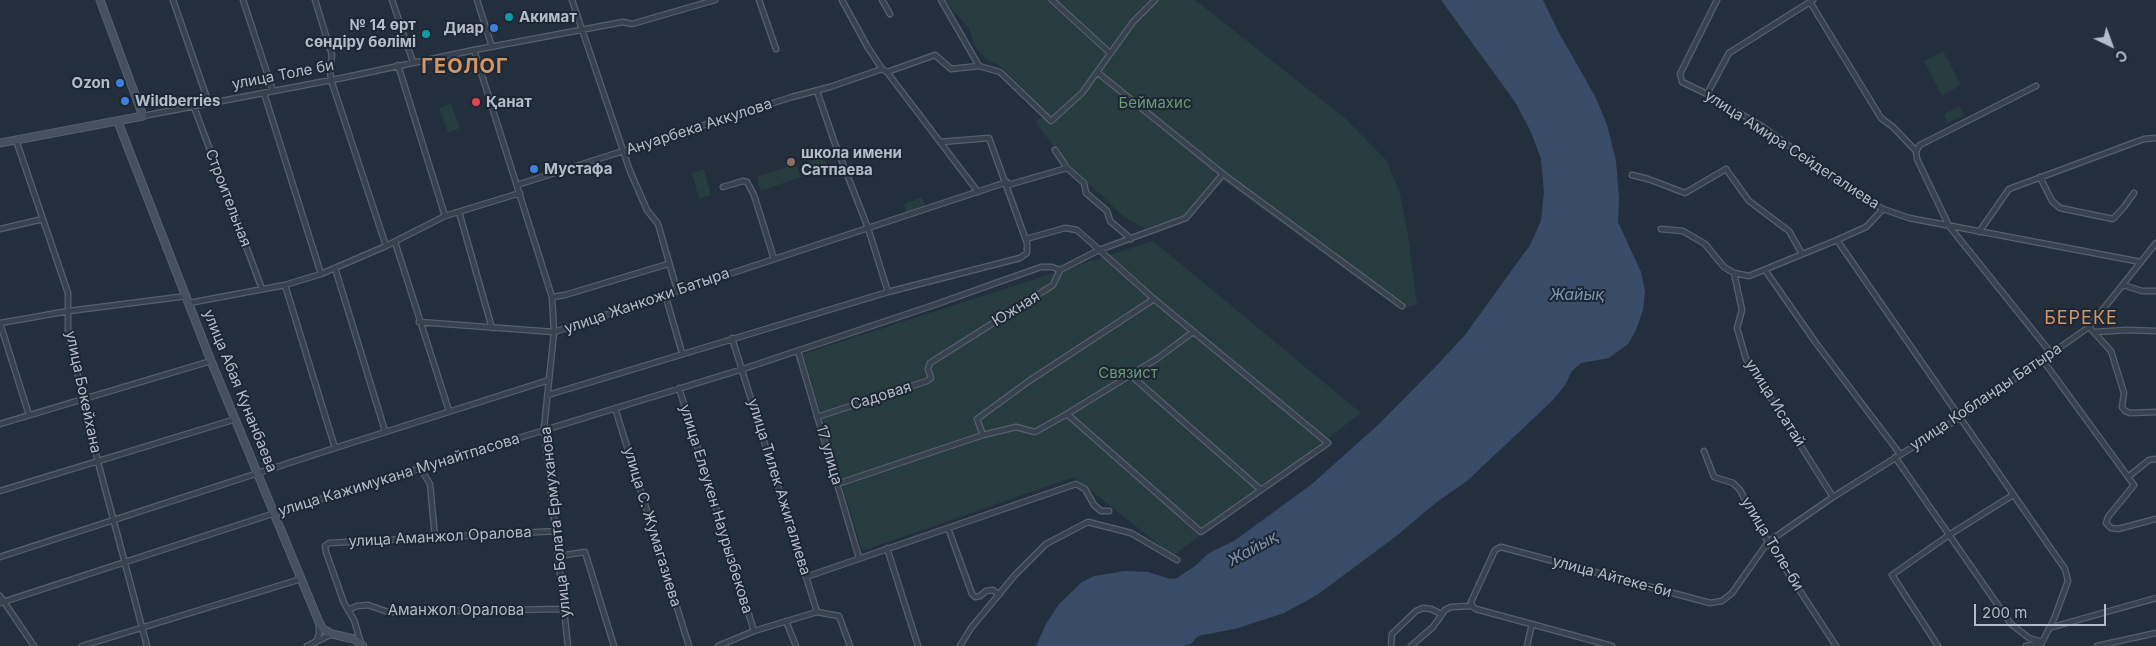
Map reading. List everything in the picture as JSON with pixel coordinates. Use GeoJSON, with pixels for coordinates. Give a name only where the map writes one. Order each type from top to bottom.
{"type":"FeatureCollection","features":[{"type":"Feature","properties":{"kind":"street"},"geometry":{"type":"LineString","coordinates":[[100,0],[143,116]]}},
{"type":"Feature","properties":{"kind":"street"},"geometry":{"type":"LineString","coordinates":[[173,0],[209,104]]}},
{"type":"Feature","properties":{"kind":"street"},"geometry":{"type":"LineString","coordinates":[[243,0],[273,92]]}},
{"type":"Feature","properties":{"kind":"street"},"geometry":{"type":"LineString","coordinates":[[315,0],[332,55],[331,80],[386,246]]}},
{"type":"Feature","properties":{"kind":"street"},"geometry":{"type":"LineString","coordinates":[[392,0],[413,62]]}},
{"type":"Feature","properties":{"kind":"street"},"geometry":{"type":"LineString","coordinates":[[476,0],[492,47]]}},
{"type":"Feature","properties":{"kind":"street"},"geometry":{"type":"LineString","coordinates":[[572,0],[623,151],[647,210],[658,224],[677,290]]}},
{"type":"Feature","properties":{"kind":"street","name":"улица Толе би"},"geometry":{"type":"LineString","coordinates":[[0,143],[273,92],[474,50],[623,22],[632,24],[715,0]]}},
{"type":"Feature","properties":{"kind":"street"},"geometry":{"type":"LineString","coordinates":[[759,0],[776,49]]}},
{"type":"Feature","properties":{"kind":"street"},"geometry":{"type":"LineString","coordinates":[[842,0],[882,69],[887,72],[978,192]]}},
{"type":"Feature","properties":{"kind":"street"},"geometry":{"type":"LineString","coordinates":[[882,0],[890,14]]}},
{"type":"Feature","properties":{"kind":"street"},"geometry":{"type":"LineString","coordinates":[[941,0],[979,66]]}},
{"type":"Feature","properties":{"kind":"street"},"geometry":{"type":"LineString","coordinates":[[1052,0],[1110,53]]}},
{"type":"Feature","properties":{"kind":"street"},"geometry":{"type":"LineString","coordinates":[[887,72],[935,55],[951,69],[979,66],[1000,72],[1051,120],[1082,93],[1133,22],[1155,0]]}},
{"type":"Feature","properties":{"kind":"street","name":"улица Амира Сейдегалиева"},"geometry":{"type":"LineString","coordinates":[[1717,0],[1680,74],[1682,82],[1707,94],[1763,128],[1847,188],[1883,209],[1909,218],[2141,262]]}},
{"type":"Feature","properties":{"kind":"street"},"geometry":{"type":"LineString","coordinates":[[1707,94],[1729,53],[1811,1],[1881,118],[1893,127],[1916,151],[1917,159],[1949,226],[2051,353]]}},
{"type":"Feature","properties":{"kind":"street","name":"улица Болата Ермуханова"},"geometry":{"type":"LineString","coordinates":[[474,50],[552,297],[554,332],[545,431],[568,646]]}},
{"type":"Feature","properties":{"kind":"street"},"geometry":{"type":"LineString","coordinates":[[398,65],[445,216]]}},
{"type":"Feature","properties":{"kind":"street","name":"Ануарбека Аккулова"},"geometry":{"type":"LineString","coordinates":[[517,185],[882,69]]}},
{"type":"Feature","properties":{"kind":"street"},"geometry":{"type":"LineString","coordinates":[[1097,72],[1224,174],[1402,306]]}},
{"type":"Feature","properties":{"kind":"street"},"geometry":{"type":"LineString","coordinates":[[1916,151],[1920,145],[2036,86]]}},
{"type":"Feature","properties":{"kind":"street"},"geometry":{"type":"LineString","coordinates":[[817,91],[834,141],[868,228],[888,292]]}},
{"type":"Feature","properties":{"kind":"street"},"geometry":{"type":"LineString","coordinates":[[264,93],[322,274]]}},
{"type":"Feature","properties":{"kind":"street","name":"Строительная"},"geometry":{"type":"LineString","coordinates":[[194,107],[262,288]]}},
{"type":"Feature","properties":{"kind":"street","name":"улица Абая Кунанбаева"},"geometry":{"type":"LineString","coordinates":[[118,122],[211,361],[259,472],[319,622],[323,629],[332,634],[354,639],[362,645]]}},
{"type":"Feature","properties":{"kind":"street"},"geometry":{"type":"LineString","coordinates":[[548,395],[888,292],[1020,258],[1027,253],[1026,241],[989,138],[940,142]]}},
{"type":"Feature","properties":{"kind":"street"},"geometry":{"type":"LineString","coordinates":[[1979,232],[2010,189],[2144,139],[2156,138]]}},
{"type":"Feature","properties":{"kind":"street","name":"улица Бокейхана"},"geometry":{"type":"LineString","coordinates":[[16,140],[68,293],[68,334],[98,462],[147,646]]}},
{"type":"Feature","properties":{"kind":"street"},"geometry":{"type":"LineString","coordinates":[[1055,150],[1067,168],[1084,183],[1086,193],[1107,211],[1110,221],[1131,239]]}},
{"type":"Feature","properties":{"kind":"street","name":"улица Жанкожи Батыра"},"geometry":{"type":"LineString","coordinates":[[419,322],[554,332],[978,192],[1067,168]]}},
{"type":"Feature","properties":{"kind":"street"},"geometry":{"type":"LineString","coordinates":[[1632,175],[1685,193],[1726,169],[1749,201],[1789,231],[1802,254]]}},
{"type":"Feature","properties":{"kind":"street","name":"Южная"},"geometry":{"type":"LineString","coordinates":[[928,366],[1053,285],[1060,270],[1099,250],[1186,218],[1224,174]]}},
{"type":"Feature","properties":{"kind":"street"},"geometry":{"type":"LineString","coordinates":[[2040,177],[2052,201],[2060,208],[2112,219],[2134,193]]}},
{"type":"Feature","properties":{"kind":"street"},"geometry":{"type":"LineString","coordinates":[[722,187],[743,181],[747,182],[754,195],[774,259]]}},
{"type":"Feature","properties":{"kind":"street"},"geometry":{"type":"LineString","coordinates":[[29,415],[0,323],[69,311],[188,300],[286,285],[322,274],[395,242],[445,216],[520,193]]}},
{"type":"Feature","properties":{"kind":"street"},"geometry":{"type":"LineString","coordinates":[[1660,229],[1683,231],[1705,244],[1724,267],[1734,274],[1749,276],[1866,227],[1883,209]]}},
{"type":"Feature","properties":{"kind":"street"},"geometry":{"type":"LineString","coordinates":[[459,212],[492,328]]}},
{"type":"Feature","properties":{"kind":"street"},"geometry":{"type":"LineString","coordinates":[[0,229],[43,219]]}},
{"type":"Feature","properties":{"kind":"street"},"geometry":{"type":"LineString","coordinates":[[1026,241],[1071,228],[1077,230],[1154,300],[1328,443],[1201,532],[1067,414]]}},
{"type":"Feature","properties":{"kind":"street"},"geometry":{"type":"LineString","coordinates":[[1837,240],[2066,570],[2068,581],[2041,644]]}},
{"type":"Feature","properties":{"kind":"street"},"geometry":{"type":"LineString","coordinates":[[395,242],[449,411]]}},
{"type":"Feature","properties":{"kind":"street","name":"улица Кобланды Батыра"},"geometry":{"type":"LineString","coordinates":[[1768,542],[1833,497],[1959,418],[2089,327],[2156,243]]}},
{"type":"Feature","properties":{"kind":"street"},"geometry":{"type":"LineString","coordinates":[[2149,252],[2156,252]]}},
{"type":"Feature","properties":{"kind":"street"},"geometry":{"type":"LineString","coordinates":[[552,297],[565,295],[668,264]]}},
{"type":"Feature","properties":{"kind":"street","name":"улица Кажимукана Мунайтпасова"},"geometry":{"type":"LineString","coordinates":[[2,602],[275,513],[743,369],[934,305],[1041,266],[1060,270]]}},
{"type":"Feature","properties":{"kind":"street"},"geometry":{"type":"LineString","coordinates":[[335,268],[386,431]]}},
{"type":"Feature","properties":{"kind":"street"},"geometry":{"type":"LineString","coordinates":[[1764,270],[1816,343],[1900,454]]}},
{"type":"Feature","properties":{"kind":"street","name":"улица Исатай"},"geometry":{"type":"LineString","coordinates":[[1734,274],[1742,310],[1737,328],[1746,359],[1833,497]]}},
{"type":"Feature","properties":{"kind":"street"},"geometry":{"type":"LineString","coordinates":[[286,285],[335,448]]}},
{"type":"Feature","properties":{"kind":"street"},"geometry":{"type":"LineString","coordinates":[[2123,285],[2142,291],[2156,292]]}},
{"type":"Feature","properties":{"kind":"street"},"geometry":{"type":"LineString","coordinates":[[665,294],[682,353]]}},
{"type":"Feature","properties":{"kind":"street"},"geometry":{"type":"LineString","coordinates":[[983,435],[977,419],[1029,381],[1154,300]]}},
{"type":"Feature","properties":{"kind":"street"},"geometry":{"type":"LineString","coordinates":[[2089,327],[2111,351],[2124,393],[2122,407],[2130,413],[2156,412]]}},
{"type":"Feature","properties":{"kind":"street"},"geometry":{"type":"LineString","coordinates":[[2095,332],[2156,331]]}},
{"type":"Feature","properties":{"kind":"street"},"geometry":{"type":"LineString","coordinates":[[837,484],[983,435],[1016,427],[1036,432],[1158,358],[1193,332]]}},
{"type":"Feature","properties":{"kind":"street","name":"улица Тилек Ажигалиева"},"geometry":{"type":"LineString","coordinates":[[732,338],[741,361],[817,612]]}},
{"type":"Feature","properties":{"kind":"street","name":"17 улица"},"geometry":{"type":"LineString","coordinates":[[798,351],[859,558]]}},
{"type":"Feature","properties":{"kind":"street"},"geometry":{"type":"LineString","coordinates":[[2042,360],[2134,485],[2108,517],[2106,523],[2111,528],[2118,529],[2156,519]]}},
{"type":"Feature","properties":{"kind":"street"},"geometry":{"type":"LineString","coordinates":[[0,424],[211,361]]}},
{"type":"Feature","properties":{"kind":"street","name":"Садовая"},"geometry":{"type":"LineString","coordinates":[[817,417],[927,381],[931,378],[928,366]]}},
{"type":"Feature","properties":{"kind":"street"},"geometry":{"type":"LineString","coordinates":[[1132,373],[1134,379],[1262,490]]}},
{"type":"Feature","properties":{"kind":"street"},"geometry":{"type":"LineString","coordinates":[[0,557],[549,380]]}},
{"type":"Feature","properties":{"kind":"street","name":"улица Елеукен Наурызбекова"},"geometry":{"type":"LineString","coordinates":[[679,388],[754,631]]}},
{"type":"Feature","properties":{"kind":"street","name":"улица С. Жумагазиева"},"geometry":{"type":"LineString","coordinates":[[615,408],[689,646]]}},
{"type":"Feature","properties":{"kind":"street"},"geometry":{"type":"LineString","coordinates":[[0,491],[236,419]]}},
{"type":"Feature","properties":{"kind":"street","name":"улица Толе-би"},"geometry":{"type":"LineString","coordinates":[[1704,451],[1714,477],[1733,484],[1740,490],[1768,542],[1836,646]]}},
{"type":"Feature","properties":{"kind":"street"},"geometry":{"type":"LineString","coordinates":[[1895,457],[2011,624],[2029,638],[2041,644]]}},
{"type":"Feature","properties":{"kind":"street"},"geometry":{"type":"LineString","coordinates":[[2128,477],[2149,460],[2156,458]]}},
{"type":"Feature","properties":{"kind":"street"},"geometry":{"type":"LineString","coordinates":[[420,468],[430,484],[435,538]]}},
{"type":"Feature","properties":{"kind":"street"},"geometry":{"type":"LineString","coordinates":[[806,576],[1076,484],[1085,489],[1094,505],[1101,511],[1109,511]]}},
{"type":"Feature","properties":{"kind":"street"},"geometry":{"type":"LineString","coordinates":[[1938,646],[1892,575],[1949,535],[2013,495]]}},
{"type":"Feature","properties":{"kind":"street"},"geometry":{"type":"LineString","coordinates":[[960,646],[971,628],[1015,575],[1046,544],[1088,522],[1131,533],[1177,560]]}},
{"type":"Feature","properties":{"kind":"street"},"geometry":{"type":"LineString","coordinates":[[948,528],[972,594],[975,597],[980,596],[986,591],[993,590],[999,595]]}},
{"type":"Feature","properties":{"kind":"street","name":"улица Аманжол Оралова"},"geometry":{"type":"LineString","coordinates":[[348,610],[325,546],[329,543],[556,531]]}},
{"type":"Feature","properties":{"kind":"street","name":"улица Айтеке-би"},"geometry":{"type":"LineString","coordinates":[[1474,607],[1471,602],[1498,547],[1710,603],[1722,601],[1732,593],[1768,542]]}},
{"type":"Feature","properties":{"kind":"street"},"geometry":{"type":"LineString","coordinates":[[887,548],[918,646]]}},
{"type":"Feature","properties":{"kind":"street"},"geometry":{"type":"LineString","coordinates":[[559,556],[585,552],[614,646]]}},
{"type":"Feature","properties":{"kind":"street"},"geometry":{"type":"LineString","coordinates":[[82,646],[301,579]]}},
{"type":"Feature","properties":{"kind":"street"},"geometry":{"type":"LineString","coordinates":[[0,596],[2,602],[34,646]]}},
{"type":"Feature","properties":{"kind":"street"},"geometry":{"type":"LineString","coordinates":[[2049,628],[2156,598]]}},
{"type":"Feature","properties":{"kind":"street","name":"Аманжол Оралова"},"geometry":{"type":"LineString","coordinates":[[348,610],[357,606],[368,605],[388,612],[564,609]]}},
{"type":"Feature","properties":{"kind":"street"},"geometry":{"type":"LineString","coordinates":[[1410,646],[1433,627],[1441,614],[1451,607],[1474,607],[1612,646]]}},
{"type":"Feature","properties":{"kind":"street"},"geometry":{"type":"LineString","coordinates":[[1391,646],[1392,634],[1416,611],[1423,608],[1431,609],[1441,614]]}},
{"type":"Feature","properties":{"kind":"street"},"geometry":{"type":"LineString","coordinates":[[348,610],[354,620],[362,645]]}},
{"type":"Feature","properties":{"kind":"street"},"geometry":{"type":"LineString","coordinates":[[718,646],[754,631],[817,612],[839,616],[850,646]]}},
{"type":"Feature","properties":{"kind":"street"},"geometry":{"type":"LineString","coordinates":[[786,621],[796,646]]}},
{"type":"Feature","properties":{"kind":"street"},"geometry":{"type":"LineString","coordinates":[[316,642],[319,634],[319,622]]}},
{"type":"Feature","properties":{"kind":"street"},"geometry":{"type":"LineString","coordinates":[[1527,646],[1532,624]]}},
{"type":"Feature","properties":{"kind":"street"},"geometry":{"type":"LineString","coordinates":[[2097,646],[2156,633]]}},
{"type":"Feature","properties":{"kind":"street"},"geometry":{"type":"LineString","coordinates":[[306,646],[332,634]]}},
{"type":"Feature","properties":{"kind":"street"},"geometry":{"type":"LineString","coordinates":[[2026,646],[2041,644]]}},
{"type":"Feature","properties":{"kind":"green space","name":"Беймахис"},"geometry":{"type":"Polygon","coordinates":[[[944,0],[1195,0],[1346,119],[1386,160],[1399,190],[1408,235],[1417,305],[1399,309],[1224,181],[1193,213],[1145,229],[1122,215],[1063,159],[1035,121],[1047,115],[1002,67],[986,59],[975,47],[969,28],[944,0]]]}},
{"type":"Feature","properties":{"kind":"green space"},"geometry":{"type":"Polygon","coordinates":[[[1943,51],[1961,85],[1942,96],[1924,61],[1943,51]]]}},
{"type":"Feature","properties":{"kind":"green space"},"geometry":{"type":"Polygon","coordinates":[[[451,104],[460,128],[448,133],[439,108],[451,104]]]}},
{"type":"Feature","properties":{"kind":"green space"},"geometry":{"type":"Polygon","coordinates":[[[1960,106],[1964,115],[1948,123],[1944,114],[1960,106]]]}},
{"type":"Feature","properties":{"kind":"green space"},"geometry":{"type":"Polygon","coordinates":[[[824,156],[828,169],[804,177],[800,165],[824,156]]]}},
{"type":"Feature","properties":{"kind":"green space"},"geometry":{"type":"Polygon","coordinates":[[[796,164],[801,177],[761,191],[757,177],[796,164]]]}},
{"type":"Feature","properties":{"kind":"green space"},"geometry":{"type":"Polygon","coordinates":[[[704,170],[711,195],[699,199],[692,173],[704,170]]]}},
{"type":"Feature","properties":{"kind":"green space"},"geometry":{"type":"Polygon","coordinates":[[[922,197],[925,206],[906,212],[904,204],[922,197]]]}},
{"type":"Feature","properties":{"kind":"green space","name":"Связист"},"geometry":{"type":"Polygon","coordinates":[[[1153,241],[1361,413],[1173,556],[1074,477],[862,551],[803,354],[1153,241]]]}},
{"type":"Feature","properties":{"kind":"water","name":"Жайық"},"geometry":{"type":"Polygon","coordinates":[[[1441,0],[1543,0],[1558,31],[1596,98],[1607,125],[1616,161],[1619,198],[1618,222],[1641,272],[1645,292],[1643,310],[1636,330],[1628,344],[1609,358],[1581,363],[1572,371],[1565,385],[1553,400],[1467,481],[1317,595],[1284,613],[1235,629],[1202,635],[1197,637],[1191,644],[1183,646],[1036,646],[1046,624],[1059,604],[1082,582],[1094,576],[1125,571],[1148,572],[1170,579],[1177,578],[1195,566],[1209,553],[1234,541],[1312,484],[1379,424],[1465,335],[1530,245],[1541,221],[1544,192],[1541,159],[1531,132],[1515,102],[1441,0]]]}},
{"type":"Feature","properties":{"kind":"place","name":"Акимат"},"geometry":{"type":"Point","coordinates":[509,17]}},
{"type":"Feature","properties":{"kind":"place","name":"Диар"},"geometry":{"type":"Point","coordinates":[494,28]}},
{"type":"Feature","properties":{"kind":"place","name":"№ 14 өрт сөндіру бөлімі"},"geometry":{"type":"Point","coordinates":[426,34]}},
{"type":"Feature","properties":{"kind":"place","name":"Ozon"},"geometry":{"type":"Point","coordinates":[120,83]}},
{"type":"Feature","properties":{"kind":"place","name":"Wildberries"},"geometry":{"type":"Point","coordinates":[125,101]}},
{"type":"Feature","properties":{"kind":"place","name":"Қанат"},"geometry":{"type":"Point","coordinates":[476,102]}},
{"type":"Feature","properties":{"kind":"place","name":"школа имени Сатпаева"},"geometry":{"type":"Point","coordinates":[791,162]}},
{"type":"Feature","properties":{"kind":"place","name":"Мустафа"},"geometry":{"type":"Point","coordinates":[534,169]}},
{"type":"Feature","properties":{"kind":"district","name":"ГЕОЛОГ"},"geometry":{"type":"Point","coordinates":[465,67]}},
{"type":"Feature","properties":{"kind":"district","name":"БЕРЕКЕ"},"geometry":{"type":"Point","coordinates":[2081,319]}}]}
